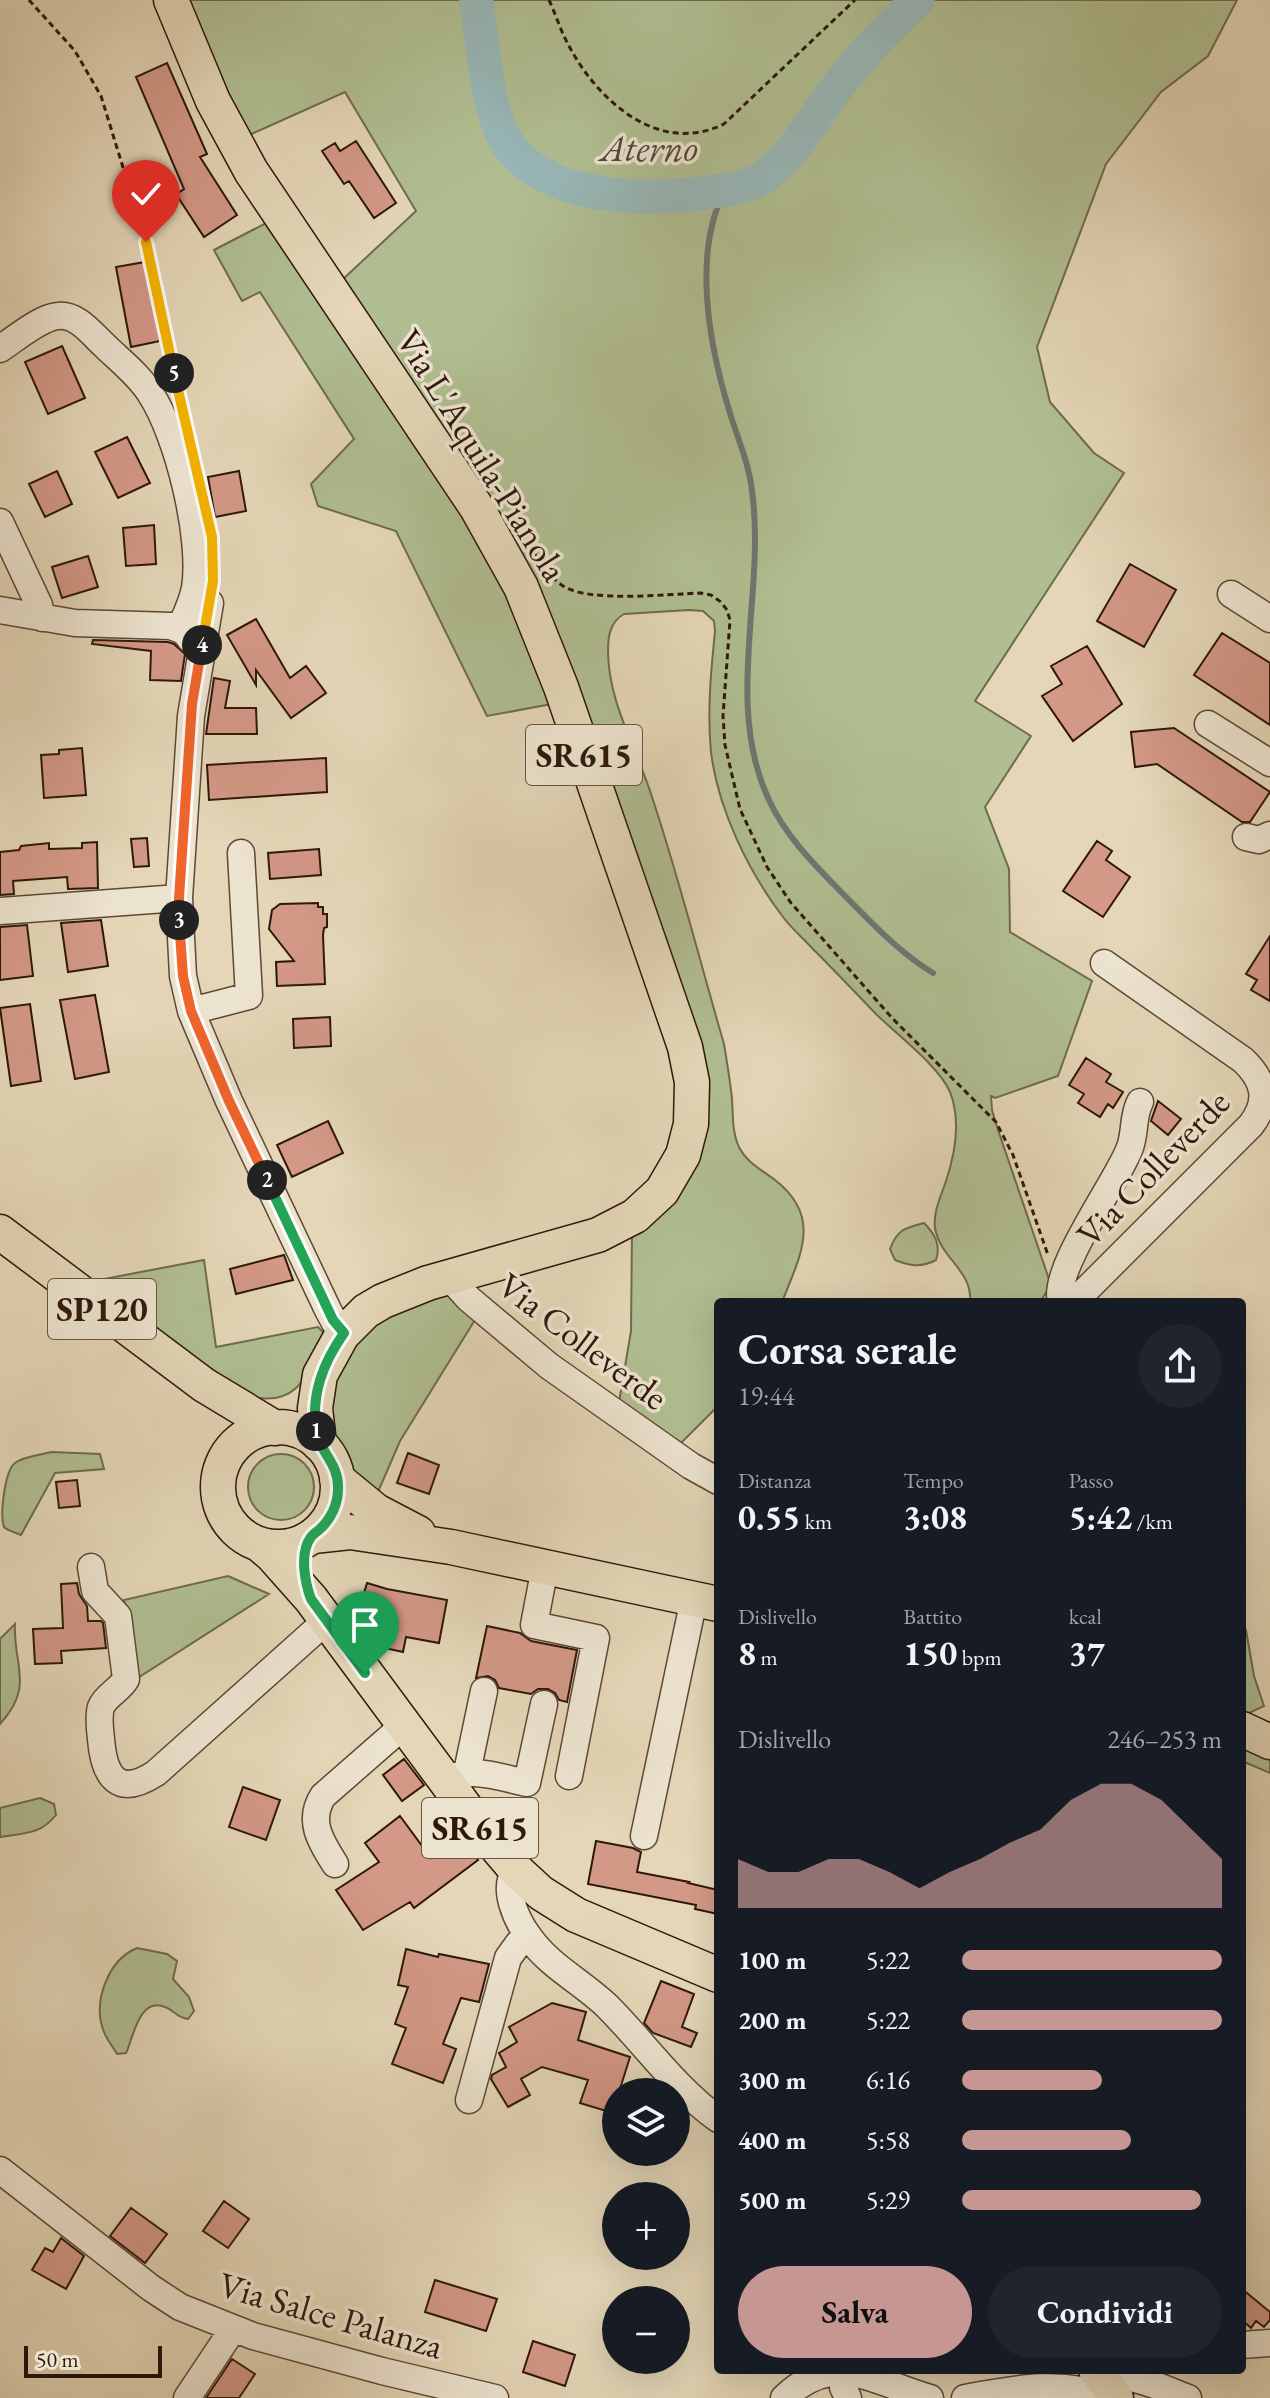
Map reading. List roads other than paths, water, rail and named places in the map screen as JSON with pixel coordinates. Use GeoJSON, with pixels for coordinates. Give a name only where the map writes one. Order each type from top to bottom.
{"type":"FeatureCollection","features":[{"type":"Feature","properties":{"kind":"main road","name":"Via L'Aquila-Pianola"},"geometry":{"type":"LineString","coordinates":[[171,0],[213,101],[251,171],[477,508],[521,587],[561,687],[689,1064],[693,1097],[688,1140],[670,1181],[644,1209],[626,1222],[582,1240],[449,1277],[378,1304],[356,1319],[344,1333],[320,1375],[275,1428]]}},
{"type":"Feature","properties":{"kind":"main road","name":"SP120"},"geometry":{"type":"LineString","coordinates":[[0,1232],[204,1385],[275,1428]]}},
{"type":"Feature","properties":{"kind":"main road","name":"Via L'Aquila-Pianola"},"geometry":{"type":"LineString","coordinates":[[319,1444],[315,1408],[320,1375]]}},
{"type":"Feature","properties":{"kind":"main road","name":"SP120"},"geometry":{"type":"LineString","coordinates":[[204,1385],[229,1430],[229,1454]]}},
{"type":"Feature","properties":{"kind":"main road"},"geometry":{"type":"LineString","coordinates":[[312,1536],[326,1524],[337,1497],[333,1462],[319,1444],[301,1432],[275,1428],[249,1436],[229,1454],[219,1479],[222,1506],[232,1525],[259,1544],[286,1546],[312,1536],[350,1532],[451,1547],[706,1601]]}},
{"type":"Feature","properties":{"kind":"main road"},"geometry":{"type":"LineString","coordinates":[[337,1479],[359,1499],[387,1517],[451,1547]]}},
{"type":"Feature","properties":{"kind":"main road","name":"SR615"},"geometry":{"type":"LineString","coordinates":[[312,1536],[305,1560],[306,1581],[318,1610]]}},
{"type":"Feature","properties":{"kind":"main road","name":"SR615"},"geometry":{"type":"LineString","coordinates":[[259,1544],[318,1610],[403,1726],[456,1777],[490,1841],[516,1870],[541,1893],[576,1915],[714,1973]]}},
{"type":"Feature","properties":{"kind":"main road"},"geometry":{"type":"LineString","coordinates":[[1246,1731],[1270,1742]]}},
{"type":"Feature","properties":{"kind":"street"},"geometry":{"type":"LineString","coordinates":[[0,349],[46,319],[66,316],[81,323],[140,379],[151,394],[179,461],[196,548],[192,599],[180,628]]}},
{"type":"Feature","properties":{"kind":"street"},"geometry":{"type":"LineString","coordinates":[[0,522],[39,605],[42,618]]}},
{"type":"Feature","properties":{"kind":"street"},"geometry":{"type":"LineString","coordinates":[[1231,594],[1270,619]]}},
{"type":"Feature","properties":{"kind":"street"},"geometry":{"type":"LineString","coordinates":[[210,603],[195,684],[179,898],[181,966],[191,1011],[229,1101],[328,1310],[344,1333]]}},
{"type":"Feature","properties":{"kind":"street"},"geometry":{"type":"LineString","coordinates":[[0,610],[75,623],[180,628],[191,643],[192,681],[195,684]]}},
{"type":"Feature","properties":{"kind":"street"},"geometry":{"type":"LineString","coordinates":[[1208,724],[1270,763]]}},
{"type":"Feature","properties":{"kind":"street"},"geometry":{"type":"LineString","coordinates":[[191,1011],[249,996],[241,853]]}},
{"type":"Feature","properties":{"kind":"street"},"geometry":{"type":"LineString","coordinates":[[0,911],[179,898]]}},
{"type":"Feature","properties":{"kind":"street","name":"Via Colleverde"},"geometry":{"type":"LineString","coordinates":[[1078,1298],[1251,1125],[1262,1105],[1260,1079],[1243,1060],[1104,963]]}},
{"type":"Feature","properties":{"kind":"street","name":"Via Colleverde"},"geometry":{"type":"LineString","coordinates":[[1060,1298],[1060,1285],[1076,1247],[1130,1150],[1134,1119],[1140,1102]]}},
{"type":"Feature","properties":{"kind":"street","name":"Via Colleverde"},"geometry":{"type":"LineString","coordinates":[[449,1277],[469,1299],[549,1366],[691,1466],[714,1479]]}},
{"type":"Feature","properties":{"kind":"street"},"geometry":{"type":"LineString","coordinates":[[91,1567],[95,1591],[115,1610],[119,1619],[126,1676],[122,1686],[104,1703],[100,1722],[105,1765],[110,1775],[120,1783],[135,1784],[156,1773],[318,1610]]}},
{"type":"Feature","properties":{"kind":"street"},"geometry":{"type":"LineString","coordinates":[[545,1567],[534,1625],[596,1638],[569,1776]]}},
{"type":"Feature","properties":{"kind":"street"},"geometry":{"type":"LineString","coordinates":[[644,1836],[706,1601]]}},
{"type":"Feature","properties":{"kind":"street"},"geometry":{"type":"LineString","coordinates":[[484,1691],[456,1777],[527,1783],[544,1704]]}},
{"type":"Feature","properties":{"kind":"street"},"geometry":{"type":"LineString","coordinates":[[335,1864],[316,1832],[315,1816],[319,1803],[323,1796],[403,1726]]}},
{"type":"Feature","properties":{"kind":"street"},"geometry":{"type":"LineString","coordinates":[[516,1870],[509,1889],[528,1937],[558,1967],[595,1995],[681,2086],[714,2115]]}},
{"type":"Feature","properties":{"kind":"street"},"geometry":{"type":"LineString","coordinates":[[469,2100],[508,1958],[518,1944],[528,1937]]}},
{"type":"Feature","properties":{"kind":"street","name":"Via Salce Palanza"},"geometry":{"type":"LineString","coordinates":[[0,2170],[151,2288],[180,2307],[233,2329],[368,2368],[495,2398]]}},
{"type":"Feature","properties":{"kind":"street"},"geometry":{"type":"LineString","coordinates":[[187,2398],[233,2329]]}},
{"type":"Feature","properties":{"kind":"street"},"geometry":{"type":"LineString","coordinates":[[1246,2345],[1270,2343]]}},
{"type":"Feature","properties":{"kind":"street"},"geometry":{"type":"LineString","coordinates":[[784,2398],[812,2374]]}},
{"type":"Feature","properties":{"kind":"street"},"geometry":{"type":"LineString","coordinates":[[1050,2378],[1086,2390],[1112,2376],[1122,2377],[1188,2398]]}},
{"type":"Feature","properties":{"kind":"street"},"geometry":{"type":"LineString","coordinates":[[846,2385],[871,2378],[930,2398]]}},
{"type":"Feature","properties":{"kind":"street"},"geometry":{"type":"LineString","coordinates":[[965,2398],[1050,2378],[1102,2383]]}},
{"type":"Feature","properties":{"kind":"waterway","name":"Aterno"},"geometry":{"type":"LineString","coordinates":[[476,0],[491,101],[504,138],[514,152],[533,168],[579,189],[633,196],[686,195],[734,188],[766,175],[795,147],[862,57],[918,0]]}},
{"type":"Feature","properties":{"kind":"waterway"},"geometry":{"type":"LineString","coordinates":[[725,190],[709,242],[707,299],[715,357],[746,460],[752,491],[754,568],[747,685],[755,761],[775,813],[803,851],[888,938],[933,973]]}}]}
